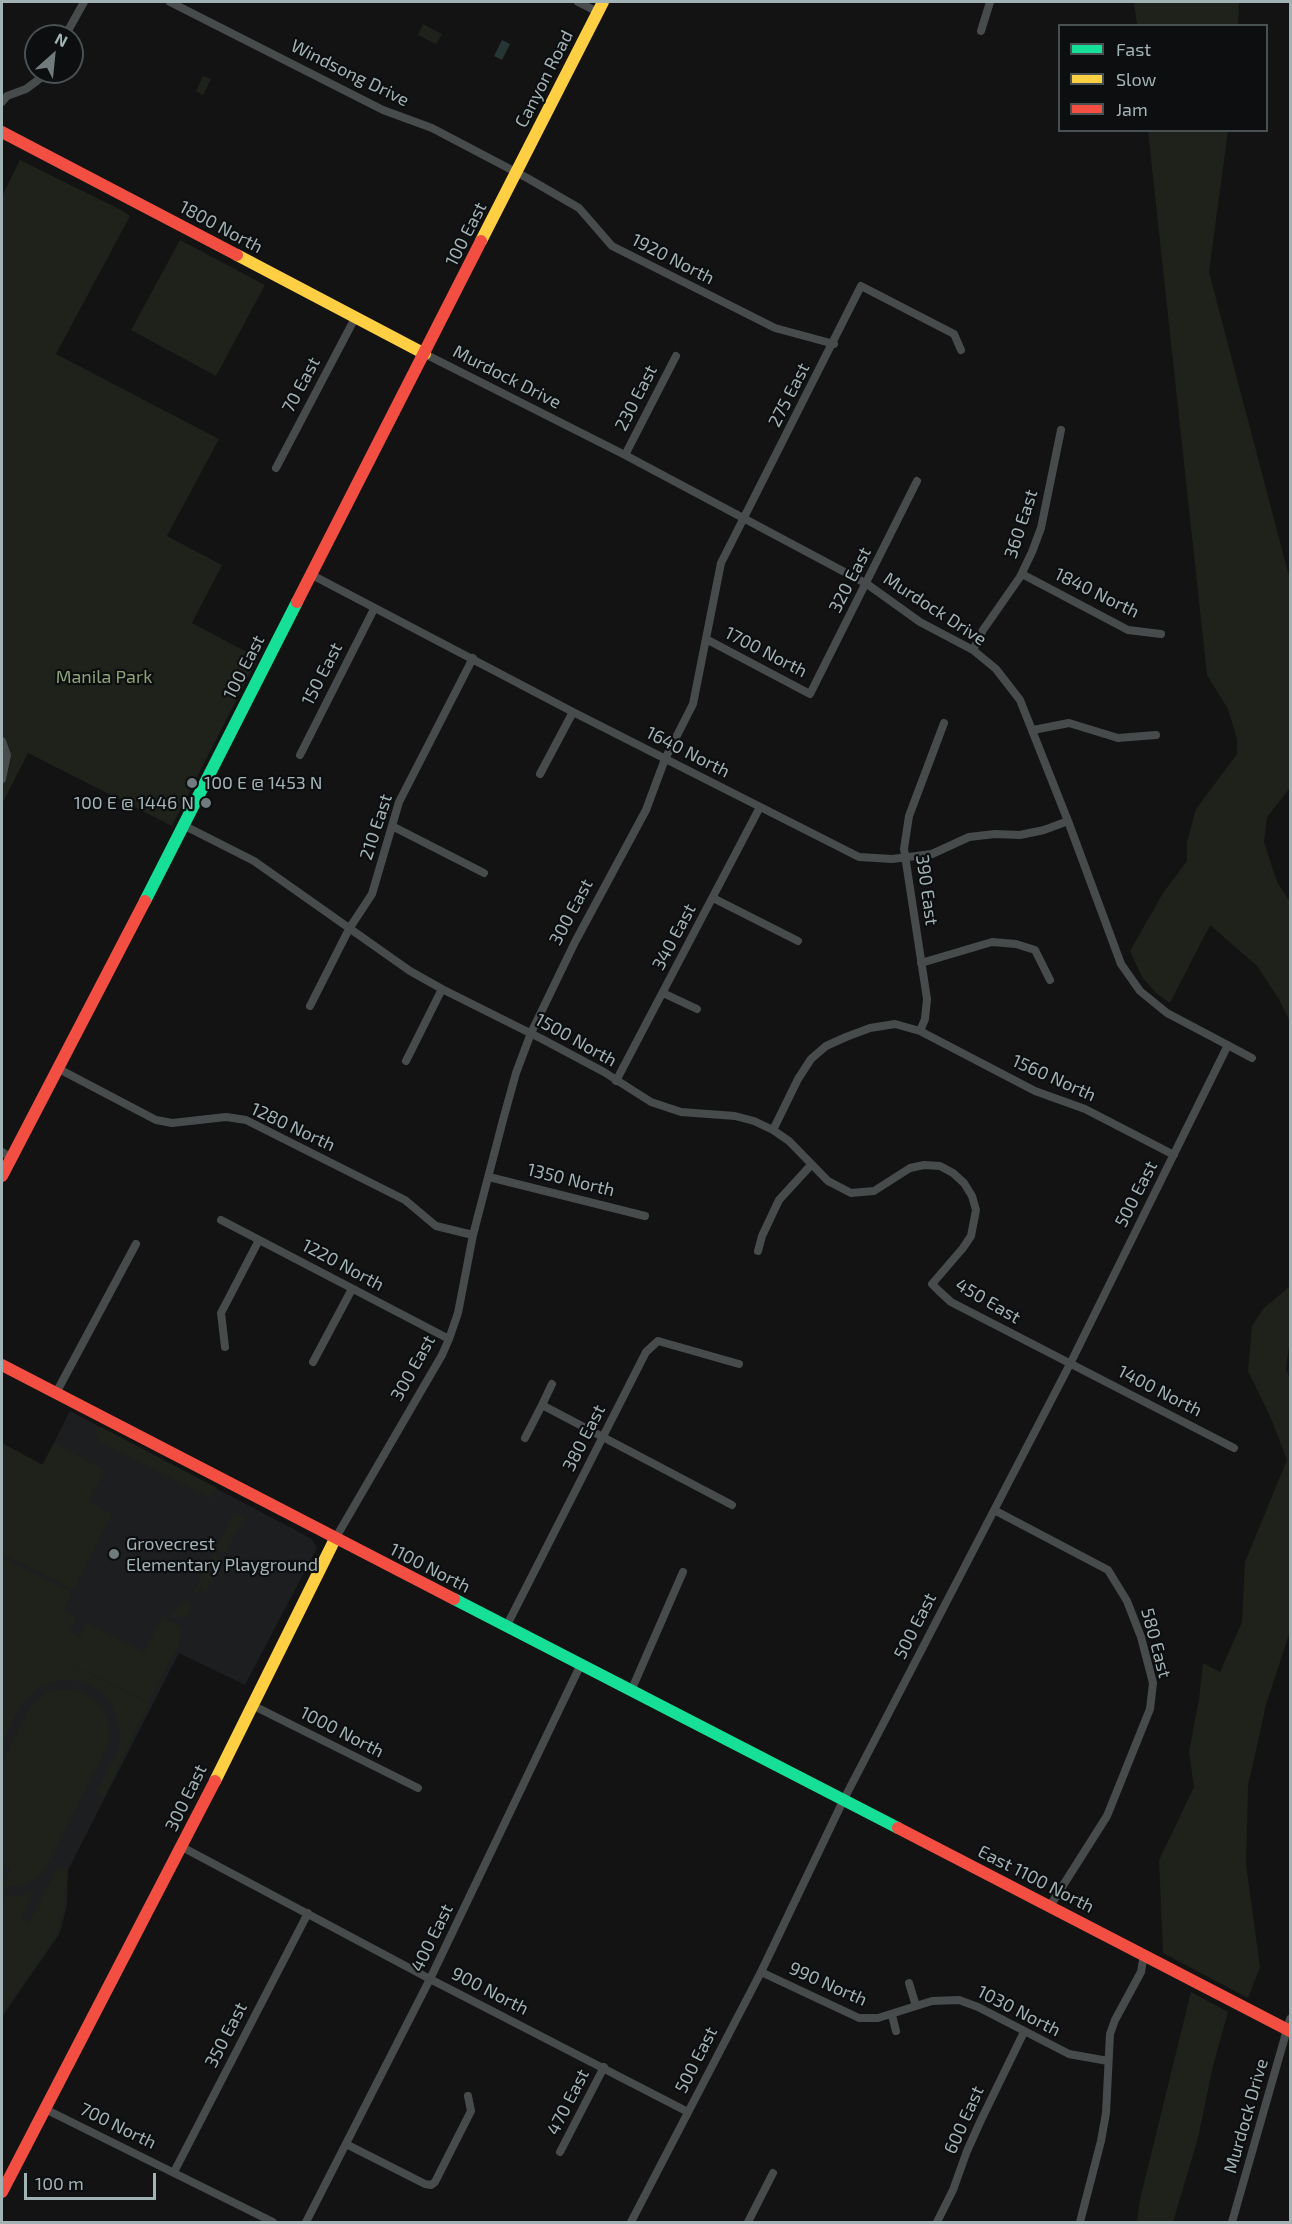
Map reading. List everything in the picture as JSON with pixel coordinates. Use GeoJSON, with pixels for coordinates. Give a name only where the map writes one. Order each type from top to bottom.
{"type":"FeatureCollection","features":[{"type":"Feature","properties":{"kind":"street"},"geometry":{"type":"LineString","coordinates":[[72,24],[84,2]]}},
{"type":"Feature","properties":{"kind":"street","name":"Windsong Drive"},"geometry":{"type":"LineString","coordinates":[[170,2],[383,110],[432,128],[517,172]]}},
{"type":"Feature","properties":{"kind":"street"},"geometry":{"type":"LineString","coordinates":[[578,2],[600,7]]}},
{"type":"Feature","properties":{"kind":"street"},"geometry":{"type":"LineString","coordinates":[[981,31],[990,2]]}},
{"type":"Feature","properties":{"kind":"street","name":"Canyon Road"},"geometry":{"type":"LineString","coordinates":[[517,172],[600,7]]}},
{"type":"Feature","properties":{"kind":"street"},"geometry":{"type":"LineString","coordinates":[[2,102],[7,96],[33,84]]}},
{"type":"Feature","properties":{"kind":"street","name":"1800 North"},"geometry":{"type":"LineString","coordinates":[[2,132],[424,354]]}},
{"type":"Feature","properties":{"kind":"street","name":"1920 North"},"geometry":{"type":"LineString","coordinates":[[517,172],[579,208],[612,246],[775,328],[834,344]]}},
{"type":"Feature","properties":{"kind":"street","name":"100 East"},"geometry":{"type":"LineString","coordinates":[[2,1176],[6,1155],[57,1068],[517,172]]}},
{"type":"Feature","properties":{"kind":"street","name":"275 East"},"geometry":{"type":"LineString","coordinates":[[744,519],[834,344],[861,286],[954,334],[961,350]]}},
{"type":"Feature","properties":{"kind":"street","name":"70 East"},"geometry":{"type":"LineString","coordinates":[[276,468],[355,318]]}},
{"type":"Feature","properties":{"kind":"street","name":"Murdock Drive"},"geometry":{"type":"LineString","coordinates":[[424,354],[625,455],[867,584],[920,622],[973,650],[996,669],[1020,700],[1033,730],[1121,964],[1140,991],[1167,1013],[1252,1058]]}},
{"type":"Feature","properties":{"kind":"street","name":"230 East"},"geometry":{"type":"LineString","coordinates":[[625,455],[676,356]]}},
{"type":"Feature","properties":{"kind":"street","name":"360 East"},"geometry":{"type":"LineString","coordinates":[[973,650],[983,630],[1022,574],[1041,528],[1061,430]]}},
{"type":"Feature","properties":{"kind":"street","name":"320 East"},"geometry":{"type":"LineString","coordinates":[[810,694],[917,481]]}},
{"type":"Feature","properties":{"kind":"street","name":"300 East"},"geometry":{"type":"LineString","coordinates":[[2,2192],[182,1847],[335,1539],[442,1355],[458,1313],[473,1235],[516,1073],[531,1033],[575,942],[646,810],[665,759],[693,704],[721,563],[744,519]]}},
{"type":"Feature","properties":{"kind":"street","name":"1840 North"},"geometry":{"type":"LineString","coordinates":[[1022,574],[1128,630],[1161,634]]}},
{"type":"Feature","properties":{"kind":"street","name":"1640 North"},"geometry":{"type":"LineString","coordinates":[[312,575],[573,712],[859,857],[892,859],[932,854],[969,837],[995,834],[1020,835],[1044,830],[1068,821]]}},
{"type":"Feature","properties":{"kind":"street","name":"150 East"},"geometry":{"type":"LineString","coordinates":[[300,755],[374,609]]}},
{"type":"Feature","properties":{"kind":"street","name":"1700 North"},"geometry":{"type":"LineString","coordinates":[[706,639],[810,694]]}},
{"type":"Feature","properties":{"kind":"street","name":"210 East"},"geometry":{"type":"LineString","coordinates":[[310,1006],[349,929],[372,894],[399,802],[473,658]]}},
{"type":"Feature","properties":{"kind":"street"},"geometry":{"type":"LineString","coordinates":[[540,774],[573,712]]}},
{"type":"Feature","properties":{"kind":"street","name":"390 East"},"geometry":{"type":"LineString","coordinates":[[920,1031],[925,1019],[927,999],[903,857],[909,816],[944,723]]}},
{"type":"Feature","properties":{"kind":"street"},"geometry":{"type":"LineString","coordinates":[[1033,730],[1069,723],[1118,738],[1156,735]]}},
{"type":"Feature","properties":{"kind":"street"},"geometry":{"type":"LineString","coordinates":[[2,741],[7,755],[2,779]]}},
{"type":"Feature","properties":{"kind":"street","name":"340 East"},"geometry":{"type":"LineString","coordinates":[[616,1081],[760,807]]}},
{"type":"Feature","properties":{"kind":"street","name":"1500 North"},"geometry":{"type":"LineString","coordinates":[[183,825],[254,861],[410,971],[604,1072],[651,1102],[681,1112],[735,1116],[754,1121],[773,1130],[789,1142],[828,1181],[852,1193],[874,1191],[910,1168],[924,1165],[940,1166],[953,1173],[964,1183]]}},
{"type":"Feature","properties":{"kind":"street"},"geometry":{"type":"LineString","coordinates":[[392,826],[484,873]]}},
{"type":"Feature","properties":{"kind":"street"},"geometry":{"type":"LineString","coordinates":[[713,898],[798,941]]}},
{"type":"Feature","properties":{"kind":"street"},"geometry":{"type":"LineString","coordinates":[[921,963],[992,942],[1016,944],[1035,950],[1050,980]]}},
{"type":"Feature","properties":{"kind":"street"},"geometry":{"type":"LineString","coordinates":[[406,1061],[442,989]]}},
{"type":"Feature","properties":{"kind":"street"},"geometry":{"type":"LineString","coordinates":[[663,993],[697,1009]]}},
{"type":"Feature","properties":{"kind":"street","name":"1560 North"},"geometry":{"type":"LineString","coordinates":[[773,1130],[811,1059],[826,1046],[870,1028],[895,1024],[920,1031],[1035,1091],[1085,1109],[1174,1155]]}},
{"type":"Feature","properties":{"kind":"street","name":"500 East"},"geometry":{"type":"LineString","coordinates":[[631,2223],[761,1972],[843,1801],[1070,1364],[1228,1045]]}},
{"type":"Feature","properties":{"kind":"street","name":"1280 North"},"geometry":{"type":"LineString","coordinates":[[57,1068],[156,1120],[172,1123],[226,1117],[246,1120],[405,1200],[436,1226],[473,1235]]}},
{"type":"Feature","properties":{"kind":"street"},"geometry":{"type":"LineString","coordinates":[[758,1251],[762,1236],[779,1200],[811,1165]]}},
{"type":"Feature","properties":{"kind":"street","name":"1350 North"},"geometry":{"type":"LineString","coordinates":[[489,1177],[645,1216]]}},
{"type":"Feature","properties":{"kind":"street","name":"450 East"},"geometry":{"type":"LineString","coordinates":[[964,1183],[972,1196],[976,1210],[971,1236],[933,1284],[951,1302],[1070,1364]]}},
{"type":"Feature","properties":{"kind":"street","name":"1220 North"},"geometry":{"type":"LineString","coordinates":[[221,1220],[449,1339]]}},
{"type":"Feature","properties":{"kind":"street"},"geometry":{"type":"LineString","coordinates":[[225,1347],[221,1313],[259,1240]]}},
{"type":"Feature","properties":{"kind":"street"},"geometry":{"type":"LineString","coordinates":[[56,1393],[136,1244]]}},
{"type":"Feature","properties":{"kind":"street"},"geometry":{"type":"LineString","coordinates":[[313,1362],[352,1289]]}},
{"type":"Feature","properties":{"kind":"street","name":"380 East"},"geometry":{"type":"LineString","coordinates":[[506,1627],[646,1352],[658,1341],[739,1364]]}},
{"type":"Feature","properties":{"kind":"street","name":"1400 North"},"geometry":{"type":"LineString","coordinates":[[1070,1364],[1234,1448]]}},
{"type":"Feature","properties":{"kind":"street","name":"1100 North"},"geometry":{"type":"LineString","coordinates":[[2,1365],[843,1801]]}},
{"type":"Feature","properties":{"kind":"street"},"geometry":{"type":"LineString","coordinates":[[525,1438],[552,1384]]}},
{"type":"Feature","properties":{"kind":"street"},"geometry":{"type":"LineString","coordinates":[[542,1405],[732,1505]]}},
{"type":"Feature","properties":{"kind":"street","name":"580 East"},"geometry":{"type":"LineString","coordinates":[[993,1510],[1108,1570],[1127,1601],[1141,1637],[1153,1683],[1150,1709],[1107,1816],[1050,1906]]}},
{"type":"Feature","properties":{"kind":"street"},"geometry":{"type":"LineString","coordinates":[[632,1691],[683,1572]]}},
{"type":"Feature","properties":{"kind":"street","name":"400 East"},"geometry":{"type":"LineString","coordinates":[[306,2223],[430,1979],[581,1665]]}},
{"type":"Feature","properties":{"kind":"street","name":"1000 North"},"geometry":{"type":"LineString","coordinates":[[252,1705],[418,1788]]}},
{"type":"Feature","properties":{"kind":"street","name":"East 1100 North"},"geometry":{"type":"LineString","coordinates":[[843,1801],[1213,1990],[1290,2026]]}},
{"type":"Feature","properties":{"kind":"street","name":"900 North"},"geometry":{"type":"LineString","coordinates":[[182,1847],[430,1979],[688,2112]]}},
{"type":"Feature","properties":{"kind":"street","name":"350 East"},"geometry":{"type":"LineString","coordinates":[[174,2172],[308,1913]]}},
{"type":"Feature","properties":{"kind":"street"},"geometry":{"type":"LineString","coordinates":[[1080,2223],[1106,2113],[1110,2034],[1141,1972],[1144,1954]]}},
{"type":"Feature","properties":{"kind":"street","name":"990 North"},"geometry":{"type":"LineString","coordinates":[[761,1972],[852,2017],[869,2019],[892,2015],[916,2006]]}},
{"type":"Feature","properties":{"kind":"street"},"geometry":{"type":"LineString","coordinates":[[909,1983],[916,2006]]}},
{"type":"Feature","properties":{"kind":"street","name":"1030 North"},"geometry":{"type":"LineString","coordinates":[[916,2006],[939,2000],[959,2000],[978,2007],[1069,2054],[1107,2061]]}},
{"type":"Feature","properties":{"kind":"street"},"geometry":{"type":"LineString","coordinates":[[892,2015],[896,2031]]}},
{"type":"Feature","properties":{"kind":"street","name":"Murdock Drive"},"geometry":{"type":"LineString","coordinates":[[1232,2223],[1290,2026]]}},
{"type":"Feature","properties":{"kind":"street","name":"600 East"},"geometry":{"type":"LineString","coordinates":[[937,2223],[981,2120],[1024,2032]]}},
{"type":"Feature","properties":{"kind":"street","name":"470 East"},"geometry":{"type":"LineString","coordinates":[[560,2152],[604,2067]]}},
{"type":"Feature","properties":{"kind":"street"},"geometry":{"type":"LineString","coordinates":[[346,2144],[431,2185],[435,2182],[471,2111],[468,2096]]}},
{"type":"Feature","properties":{"kind":"street","name":"700 North"},"geometry":{"type":"LineString","coordinates":[[45,2109],[273,2223]]}},
{"type":"Feature","properties":{"kind":"street"},"geometry":{"type":"LineString","coordinates":[[748,2223],[773,2173]]}},
{"type":"Feature","properties":{"kind":"shaded area"},"geometry":{"type":"Polygon","coordinates":[[[502,40],[510,44],[502,60],[494,56],[502,40]]]}},
{"type":"Feature","properties":{"kind":"shaded area"},"geometry":{"type":"Polygon","coordinates":[[[70,1411],[312,1539],[317,1548],[245,1685],[179,1653],[68,1870],[67,1905],[60,1933],[2,2017],[2,1443],[43,1465],[70,1411]]]}},
{"type":"Feature","properties":{"kind":"green space"},"geometry":{"type":"Polygon","coordinates":[[[1134,2],[1239,2],[1238,24],[1137,24],[1134,2]]]}},
{"type":"Feature","properties":{"kind":"green space"},"geometry":{"type":"Polygon","coordinates":[[[423,24],[442,34],[436,44],[418,35],[423,24]]]}},
{"type":"Feature","properties":{"kind":"green space"},"geometry":{"type":"Polygon","coordinates":[[[203,76],[211,79],[203,95],[196,91],[203,76]]]}},
{"type":"Feature","properties":{"kind":"green space"},"geometry":{"type":"Polygon","coordinates":[[[1148,132],[1228,132],[1209,272],[1290,580],[1290,788],[1267,817],[1264,842],[1277,882],[1290,902],[1290,1022],[1280,1001],[1257,966],[1210,925],[1170,1003],[1156,993],[1142,977],[1130,951],[1163,893],[1187,861],[1187,842],[1196,809],[1237,754],[1237,739],[1228,709],[1207,675],[1148,132]]]}},
{"type":"Feature","properties":{"kind":"green space","name":"Manila Park"},"geometry":{"type":"Polygon","coordinates":[[[20,160],[130,216],[56,354],[219,439],[167,536],[222,565],[192,623],[258,658],[172,826],[28,753],[2,804],[2,196],[20,160]]]}},
{"type":"Feature","properties":{"kind":"green space"},"geometry":{"type":"Polygon","coordinates":[[[180,240],[265,285],[216,376],[131,330],[180,240]]]}},
{"type":"Feature","properties":{"kind":"green space"},"geometry":{"type":"Polygon","coordinates":[[[1290,1286],[1290,1337],[1286,1369],[1290,1379],[1290,1631],[1266,1705],[1248,1786],[1246,1864],[1260,1967],[1248,1998],[1163,1953],[1159,1860],[1194,1787],[1189,1752],[1203,1663],[1220,1672],[1242,1622],[1245,1562],[1287,1460],[1270,1416],[1248,1371],[1252,1326],[1263,1309],[1290,1286]]]}},
{"type":"Feature","properties":{"kind":"green space"},"geometry":{"type":"Polygon","coordinates":[[[101,1427],[217,1488],[211,1499],[100,1442],[95,1432],[101,1427]]]}},
{"type":"Feature","properties":{"kind":"green space"},"geometry":{"type":"Polygon","coordinates":[[[2,1443],[42,1465],[54,1443],[105,1470],[88,1502],[112,1514],[73,1590],[2,1554],[2,1443]]]}},
{"type":"Feature","properties":{"kind":"green space"},"geometry":{"type":"Polygon","coordinates":[[[234,1513],[245,1517],[224,1553],[216,1549],[234,1513]]]}},
{"type":"Feature","properties":{"kind":"green space"},"geometry":{"type":"Polygon","coordinates":[[[214,1553],[221,1563],[216,1571],[207,1566],[214,1553]]]}},
{"type":"Feature","properties":{"kind":"green space"},"geometry":{"type":"Polygon","coordinates":[[[2,1557],[72,1592],[63,1610],[77,1618],[70,1632],[80,1637],[87,1623],[144,1652],[163,1617],[181,1627],[180,1643],[148,1702],[9,1634],[149,1704],[104,1796],[96,1792],[119,1748],[120,1733],[111,1703],[100,1691],[88,1684],[61,1680],[39,1687],[22,1703],[2,1743],[2,1557]]]}},
{"type":"Feature","properties":{"kind":"green space"},"geometry":{"type":"Polygon","coordinates":[[[205,1569],[214,1576],[205,1593],[201,1593],[204,1588],[202,1585],[198,1593],[193,1593],[205,1569]]]}},
{"type":"Feature","properties":{"kind":"green space"},"geometry":{"type":"Polygon","coordinates":[[[181,1602],[189,1602],[192,1606],[186,1617],[171,1617],[181,1602]]]}},
{"type":"Feature","properties":{"kind":"green space"},"geometry":{"type":"Polygon","coordinates":[[[63,1689],[83,1692],[98,1702],[108,1720],[109,1742],[44,1871],[24,1885],[2,1887],[11,1869],[2,1864],[2,1763],[32,1704],[48,1692],[63,1689]]]}},
{"type":"Feature","properties":{"kind":"green space"},"geometry":{"type":"Polygon","coordinates":[[[64,1867],[68,1869],[65,1905],[58,1933],[2,2014],[2,1902],[5,1896],[18,1896],[35,1889],[21,1918],[29,1923],[56,1870],[64,1867]]]}},
{"type":"Feature","properties":{"kind":"green space"},"geometry":{"type":"Polygon","coordinates":[[[1191,1992],[1228,2012],[1213,2066],[1198,2138],[1173,2222],[1137,2222],[1140,2199],[1191,1992]]]}},
{"type":"Feature","properties":{"kind":"traffic: fast"},"geometry":{"type":"LineString","coordinates":[[145,901],[297,602]]}},
{"type":"Feature","properties":{"kind":"traffic: fast"},"geometry":{"type":"LineString","coordinates":[[454,1599],[898,1828]]}},
{"type":"Feature","properties":{"kind":"traffic: slow"},"geometry":{"type":"LineString","coordinates":[[481,241],[603,2]]}},
{"type":"Feature","properties":{"kind":"traffic: slow"},"geometry":{"type":"LineString","coordinates":[[237,255],[425,354]]}},
{"type":"Feature","properties":{"kind":"traffic: slow"},"geometry":{"type":"LineString","coordinates":[[215,1781],[335,1539]]}},
{"type":"Feature","properties":{"kind":"traffic: jam"},"geometry":{"type":"LineString","coordinates":[[2,132],[237,255]]}},
{"type":"Feature","properties":{"kind":"traffic: jam"},"geometry":{"type":"LineString","coordinates":[[297,602],[481,241]]}},
{"type":"Feature","properties":{"kind":"traffic: jam"},"geometry":{"type":"LineString","coordinates":[[2,1176],[145,901]]}},
{"type":"Feature","properties":{"kind":"traffic: jam"},"geometry":{"type":"LineString","coordinates":[[2,1365],[454,1599]]}},
{"type":"Feature","properties":{"kind":"traffic: jam"},"geometry":{"type":"LineString","coordinates":[[2,2192],[215,1781]]}},
{"type":"Feature","properties":{"kind":"traffic: jam"},"geometry":{"type":"LineString","coordinates":[[898,1828],[1290,2031]]}},
{"type":"Feature","properties":{"kind":"place","name":"100 E @ 1453 N"},"geometry":{"type":"Point","coordinates":[192,783]}},
{"type":"Feature","properties":{"kind":"place","name":"100 E @ 1446 N"},"geometry":{"type":"Point","coordinates":[206,803]}},
{"type":"Feature","properties":{"kind":"place","name":"Grovecrest Elementary Playground"},"geometry":{"type":"Point","coordinates":[114,1554]}}]}
